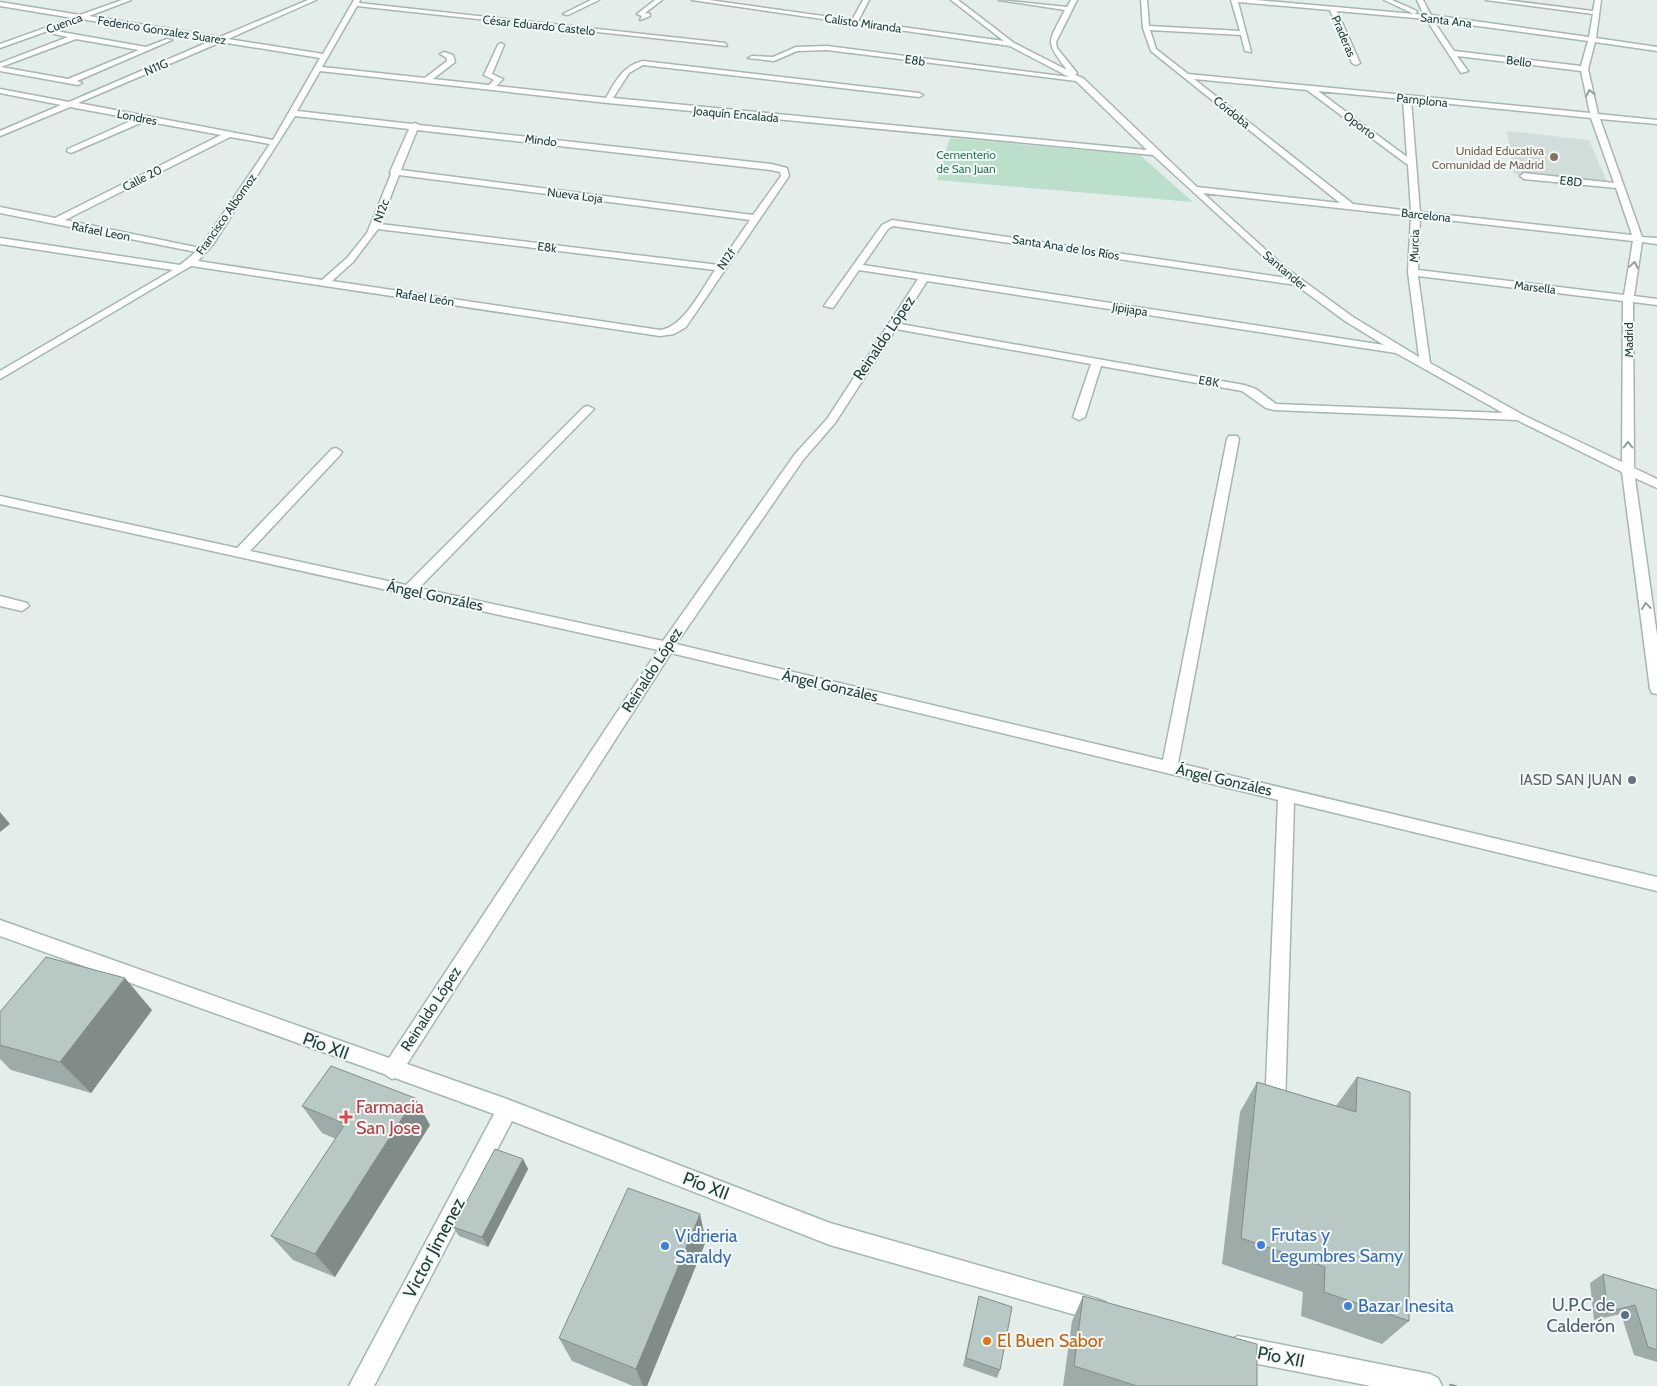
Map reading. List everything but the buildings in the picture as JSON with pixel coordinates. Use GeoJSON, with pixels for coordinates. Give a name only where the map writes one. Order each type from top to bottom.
{"type":"FeatureCollection","features":[{"type":"Feature","properties":{"kind":"street","name":"Cuenca"},"geometry":{"type":"LineString","coordinates":[[0,46],[128,0]]}},
{"type":"Feature","properties":{"kind":"street","name":"N11G"},"geometry":{"type":"LineString","coordinates":[[0,134],[313,0]]}},
{"type":"Feature","properties":{"kind":"street"},"geometry":{"type":"LineString","coordinates":[[566,14],[596,0]]}},
{"type":"Feature","properties":{"kind":"street"},"geometry":{"type":"LineString","coordinates":[[642,19],[648,15],[640,14],[641,12],[660,0]]}},
{"type":"Feature","properties":{"kind":"street","name":"Calisto Miranda"},"geometry":{"type":"LineString","coordinates":[[695,0],[768,7],[854,22],[1012,44]]}},
{"type":"Feature","properties":{"kind":"street"},"geometry":{"type":"LineString","coordinates":[[854,22],[866,0]]}},
{"type":"Feature","properties":{"kind":"street","name":"Santander"},"geometry":{"type":"LineString","coordinates":[[954,0],[1012,44],[1077,78],[1155,153],[1297,282],[1349,319],[1402,352],[1425,363],[1521,418],[1657,484]]}},
{"type":"Feature","properties":{"kind":"street"},"geometry":{"type":"LineString","coordinates":[[1002,0],[1069,9]]}},
{"type":"Feature","properties":{"kind":"street"},"geometry":{"type":"LineString","coordinates":[[1074,0],[1053,42],[1054,48],[1077,78]]}},
{"type":"Feature","properties":{"kind":"street","name":"Córdoba"},"geometry":{"type":"LineString","coordinates":[[1144,0],[1146,28],[1153,50],[1350,206]]}},
{"type":"Feature","properties":{"kind":"street"},"geometry":{"type":"LineString","coordinates":[[1234,0],[1249,51]]}},
{"type":"Feature","properties":{"kind":"street","name":"Santa Ana"},"geometry":{"type":"LineString","coordinates":[[1234,0],[1428,17],[1657,49]]}},
{"type":"Feature","properties":{"kind":"street"},"geometry":{"type":"LineString","coordinates":[[1387,0],[1428,17]]}},
{"type":"Feature","properties":{"kind":"street"},"geometry":{"type":"LineString","coordinates":[[1420,0],[1428,17],[1464,72]]}},
{"type":"Feature","properties":{"kind":"street"},"geometry":{"type":"LineString","coordinates":[[1489,0],[1597,13]]}},
{"type":"Feature","properties":{"kind":"street"},"geometry":{"type":"LineString","coordinates":[[1598,0],[1592,40],[1584,69],[1595,117],[1638,238]]}},
{"type":"Feature","properties":{"kind":"street","name":"César Eduardo Castelo"},"geometry":{"type":"LineString","coordinates":[[355,2],[725,45]]}},
{"type":"Feature","properties":{"kind":"street","name":"Francisco Albornoz"},"geometry":{"type":"LineString","coordinates":[[0,376],[186,265],[203,251],[275,143],[355,2]]}},
{"type":"Feature","properties":{"kind":"street","name":"Federico Gonzalez Suarez"},"geometry":{"type":"LineString","coordinates":[[0,4],[323,56]]}},
{"type":"Feature","properties":{"kind":"street","name":"Praderas"},"geometry":{"type":"LineString","coordinates":[[1333,9],[1356,63]]}},
{"type":"Feature","properties":{"kind":"street"},"geometry":{"type":"LineString","coordinates":[[1146,28],[1244,33]]}},
{"type":"Feature","properties":{"kind":"street"},"geometry":{"type":"LineString","coordinates":[[56,33],[148,49]]}},
{"type":"Feature","properties":{"kind":"street"},"geometry":{"type":"LineString","coordinates":[[0,65],[75,37]]}},
{"type":"Feature","properties":{"kind":"street"},"geometry":{"type":"LineString","coordinates":[[69,81],[169,40]]}},
{"type":"Feature","properties":{"kind":"street"},"geometry":{"type":"LineString","coordinates":[[491,87],[499,79],[488,74],[501,45]]}},
{"type":"Feature","properties":{"kind":"street","name":"E8b"},"geometry":{"type":"LineString","coordinates":[[752,58],[774,59],[796,49],[827,48],[1077,78]]}},
{"type":"Feature","properties":{"kind":"street","name":"Bello"},"geometry":{"type":"LineString","coordinates":[[1453,53],[1584,69]]}},
{"type":"Feature","properties":{"kind":"street"},"geometry":{"type":"LineString","coordinates":[[427,80],[451,62],[450,57],[444,54]]}},
{"type":"Feature","properties":{"kind":"street"},"geometry":{"type":"LineString","coordinates":[[608,101],[627,69],[635,64],[643,63],[919,95]]}},
{"type":"Feature","properties":{"kind":"street"},"geometry":{"type":"LineString","coordinates":[[0,69],[84,84]]}},
{"type":"Feature","properties":{"kind":"street","name":"Joaquín Encalada"},"geometry":{"type":"LineString","coordinates":[[317,69],[608,101],[1155,153]]}},
{"type":"Feature","properties":{"kind":"street","name":"Pamplona"},"geometry":{"type":"LineString","coordinates":[[1187,76],[1657,122]]}},
{"type":"Feature","properties":{"kind":"street","name":"Oporto"},"geometry":{"type":"LineString","coordinates":[[1309,87],[1410,163]]}},
{"type":"Feature","properties":{"kind":"street","name":"Londres"},"geometry":{"type":"LineString","coordinates":[[0,91],[275,143]]}},
{"type":"Feature","properties":{"kind":"street","name":"Murcia"},"geometry":{"type":"LineString","coordinates":[[1407,98],[1410,163],[1416,214],[1413,272],[1425,363]]}},
{"type":"Feature","properties":{"kind":"street","name":"Mindo"},"geometry":{"type":"LineString","coordinates":[[291,113],[415,125],[771,167],[784,170],[785,176]]}},
{"type":"Feature","properties":{"kind":"street"},"geometry":{"type":"LineString","coordinates":[[71,151],[144,118]]}},
{"type":"Feature","properties":{"kind":"street","name":"N12c"},"geometry":{"type":"LineString","coordinates":[[325,282],[361,247],[376,226],[394,172],[415,125]]}},
{"type":"Feature","properties":{"kind":"street","name":"Calle 20"},"geometry":{"type":"LineString","coordinates":[[55,222],[229,134]]}},
{"type":"Feature","properties":{"kind":"street","name":"Nueva Loja"},"geometry":{"type":"LineString","coordinates":[[394,172],[755,218]]}},
{"type":"Feature","properties":{"kind":"street","name":"N12f"},"geometry":{"type":"LineString","coordinates":[[660,333],[670,332],[682,325],[719,268],[785,176]]}},
{"type":"Feature","properties":{"kind":"street","name":"E8D"},"geometry":{"type":"LineString","coordinates":[[1524,176],[1618,186]]}},
{"type":"Feature","properties":{"kind":"street","name":"Barcelona"},"geometry":{"type":"LineString","coordinates":[[1195,189],[1657,241]]}},
{"type":"Feature","properties":{"kind":"street","name":"Rafael Leon"},"geometry":{"type":"LineString","coordinates":[[0,210],[203,251]]}},
{"type":"Feature","properties":{"kind":"street","name":"Santa Ana de los Ríos"},"geometry":{"type":"LineString","coordinates":[[829,306],[885,227],[892,223],[1297,282]]}},
{"type":"Feature","properties":{"kind":"street","name":"E8k"},"geometry":{"type":"LineString","coordinates":[[376,226],[719,268]]}},
{"type":"Feature","properties":{"kind":"street","name":"Madrid"},"geometry":{"type":"LineString","coordinates":[[1638,238],[1628,299],[1628,470],[1657,689]]}},
{"type":"Feature","properties":{"kind":"street","name":"Rafael León"},"geometry":{"type":"LineString","coordinates":[[0,241],[325,282],[660,333]]}},
{"type":"Feature","properties":{"kind":"street","name":"Jipijapa"},"geometry":{"type":"LineString","coordinates":[[857,267],[1402,352]]}},
{"type":"Feature","properties":{"kind":"street","name":"Marsella"},"geometry":{"type":"LineString","coordinates":[[1413,272],[1657,302]]}},
{"type":"Feature","properties":{"kind":"street","name":"Reinaldo López"},"geometry":{"type":"LineString","coordinates":[[392,1070],[667,647],[799,457],[831,421],[895,326],[924,278]]}},
{"type":"Feature","properties":{"kind":"street","name":"E8K"},"geometry":{"type":"LineString","coordinates":[[895,326],[1244,388],[1254,392],[1264,402],[1274,407],[1521,418]]}},
{"type":"Feature","properties":{"kind":"street"},"geometry":{"type":"LineString","coordinates":[[1079,417],[1097,362]]}},
{"type":"Feature","properties":{"kind":"street"},"geometry":{"type":"LineString","coordinates":[[409,590],[588,409]]}},
{"type":"Feature","properties":{"kind":"street"},"geometry":{"type":"LineString","coordinates":[[1169,767],[1233,439]]}},
{"type":"Feature","properties":{"kind":"street"},"geometry":{"type":"LineString","coordinates":[[240,553],[336,452]]}},
{"type":"Feature","properties":{"kind":"street","name":"Ángel Gonzáles"},"geometry":{"type":"LineString","coordinates":[[0,500],[667,647],[1657,884]]}},
{"type":"Feature","properties":{"kind":"street"},"geometry":{"type":"LineString","coordinates":[[0,601],[22,606]]}},
{"type":"Feature","properties":{"kind":"street"},"geometry":{"type":"LineString","coordinates":[[1275,1106],[1286,795]]}},
{"type":"Feature","properties":{"kind":"street","name":"Pío XII"},"geometry":{"type":"LineString","coordinates":[[0,928],[392,1070],[507,1109],[830,1234],[1115,1315]]}},
{"type":"Feature","properties":{"kind":"street","name":"Victor Jimenez"},"geometry":{"type":"LineString","coordinates":[[361,1386],[507,1109]]}},
{"type":"Feature","properties":{"kind":"street","name":"Pío XII"},"geometry":{"type":"LineString","coordinates":[[1219,1344],[1430,1386]]}},
{"type":"Feature","properties":{"kind":"shaded area","name":"Unidad Educativa Comunidad de Madrid"},"geometry":{"type":"Polygon","coordinates":[[[1507,131],[1589,140],[1608,184],[1514,174],[1507,131]]]}},
{"type":"Feature","properties":{"kind":"green space","name":"Cementerio de San Juan"},"geometry":{"type":"Polygon","coordinates":[[[950,138],[1140,155],[1193,202],[937,180],[950,138]]]}},
{"type":"Feature","properties":{"kind":"place","name":"Unidad Educativa Comunidad de Madrid"},"geometry":{"type":"Point","coordinates":[1554,157]}},
{"type":"Feature","properties":{"kind":"place","name":"IASD SAN JUAN"},"geometry":{"type":"Point","coordinates":[1632,780]}},
{"type":"Feature","properties":{"kind":"place","name":"Farmacia San Jose"},"geometry":{"type":"Point","coordinates":[346,1117]}},
{"type":"Feature","properties":{"kind":"place","name":"Frutas y Legumbres Samy"},"geometry":{"type":"Point","coordinates":[1261,1245]}},
{"type":"Feature","properties":{"kind":"place","name":"Vidrieria Saraldy"},"geometry":{"type":"Point","coordinates":[665,1246]}},
{"type":"Feature","properties":{"kind":"place","name":"Bazar Inesita"},"geometry":{"type":"Point","coordinates":[1348,1306]}},
{"type":"Feature","properties":{"kind":"place","name":"U.P.C de Calderón"},"geometry":{"type":"Point","coordinates":[1625,1315]}},
{"type":"Feature","properties":{"kind":"place","name":"El Buen Sabor"},"geometry":{"type":"Point","coordinates":[987,1341]}}]}
